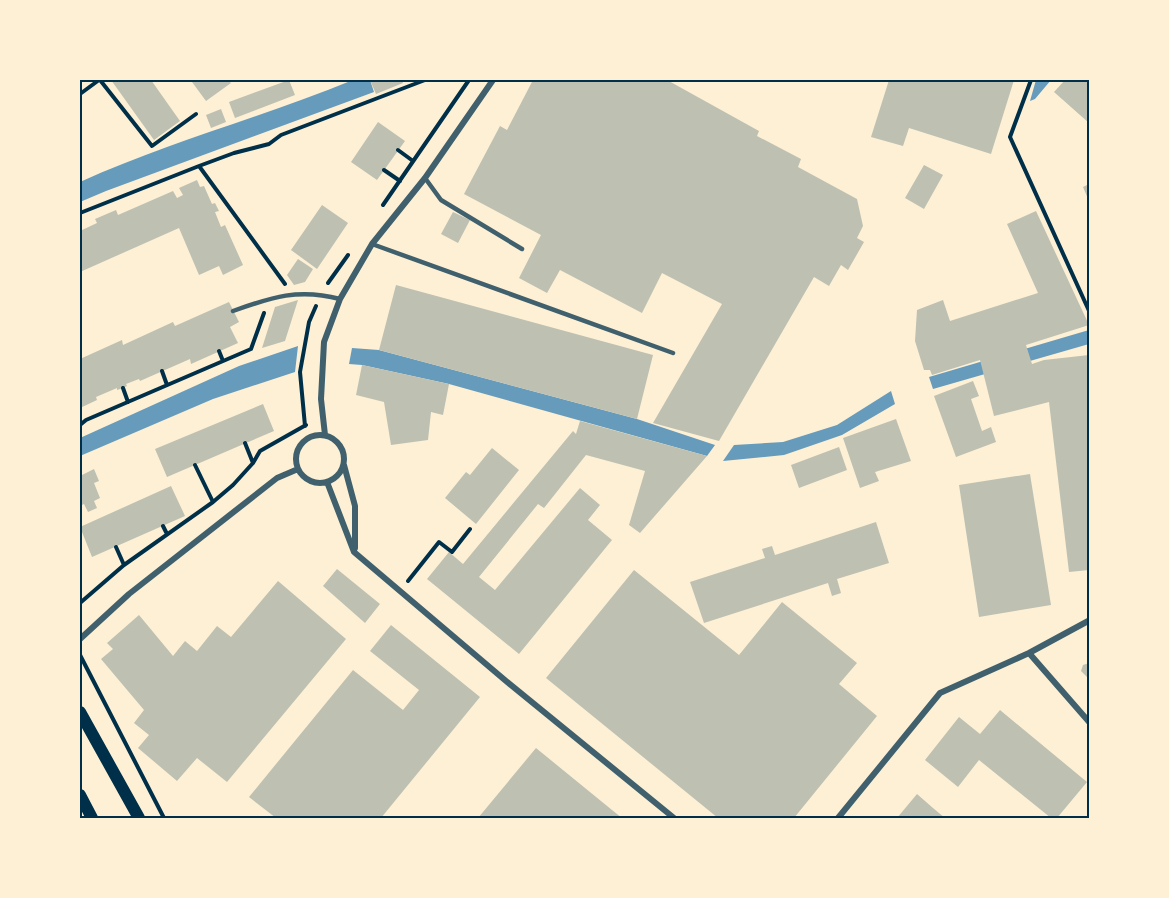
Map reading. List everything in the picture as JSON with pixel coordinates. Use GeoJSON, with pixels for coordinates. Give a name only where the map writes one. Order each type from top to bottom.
{"type":"FeatureCollection","features":[{"type":"Feature","properties":{"kind":"main road"},"geometry":{"type":"LineString","coordinates":[[80,712],[139,819]]}},
{"type":"Feature","properties":{"kind":"main road"},"geometry":{"type":"LineString","coordinates":[[80,795],[92,819]]}},
{"type":"Feature","properties":{"kind":"street"},"geometry":{"type":"LineString","coordinates":[[325,435],[321,375],[324,342],[340,299],[372,243],[425,178],[493,80]]}},
{"type":"Feature","properties":{"kind":"street"},"geometry":{"type":"LineString","coordinates":[[344,465],[334,478],[327,482],[310,481],[298,469],[296,454],[304,441],[310,437],[325,435],[332,438],[342,449],[355,506],[354,552]]}},
{"type":"Feature","properties":{"kind":"street"},"geometry":{"type":"LineString","coordinates":[[80,639],[129,594],[277,477],[298,469]]}},
{"type":"Feature","properties":{"kind":"street"},"geometry":{"type":"LineString","coordinates":[[327,482],[354,552],[674,819]]}},
{"type":"Feature","properties":{"kind":"street"},"geometry":{"type":"LineString","coordinates":[[838,819],[940,693],[1029,653],[1089,620]]}},
{"type":"Feature","properties":{"kind":"street"},"geometry":{"type":"LineString","coordinates":[[1029,653],[1089,723]]}},
{"type":"Feature","properties":{"kind":"lane"},"geometry":{"type":"LineString","coordinates":[[425,178],[441,200],[522,249]]}},
{"type":"Feature","properties":{"kind":"lane"},"geometry":{"type":"LineString","coordinates":[[372,243],[673,353]]}},
{"type":"Feature","properties":{"kind":"lane"},"geometry":{"type":"LineString","coordinates":[[233,312],[270,298],[293,293],[320,293],[340,299]]}},
{"type":"Feature","properties":{"kind":"path"},"geometry":{"type":"LineString","coordinates":[[80,94],[99,80],[152,146],[196,114]]}},
{"type":"Feature","properties":{"kind":"path"},"geometry":{"type":"LineString","coordinates":[[80,213],[234,153],[269,144],[281,135],[425,80]]}},
{"type":"Feature","properties":{"kind":"path"},"geometry":{"type":"LineString","coordinates":[[1031,80],[1010,137],[1089,313]]}},
{"type":"Feature","properties":{"kind":"path"},"geometry":{"type":"LineString","coordinates":[[398,150],[414,161]]}},
{"type":"Feature","properties":{"kind":"path"},"geometry":{"type":"LineString","coordinates":[[199,166],[281,281],[293,293]]}},
{"type":"Feature","properties":{"kind":"path"},"geometry":{"type":"LineString","coordinates":[[384,170],[400,181]]}},
{"type":"Feature","properties":{"kind":"path"},"geometry":{"type":"LineString","coordinates":[[80,426],[86,420],[251,349],[270,298]]}},
{"type":"Feature","properties":{"kind":"path"},"geometry":{"type":"LineString","coordinates":[[219,351],[223,361]]}},
{"type":"Feature","properties":{"kind":"path"},"geometry":{"type":"LineString","coordinates":[[162,371],[167,385]]}},
{"type":"Feature","properties":{"kind":"path"},"geometry":{"type":"LineString","coordinates":[[123,388],[128,402]]}},
{"type":"Feature","properties":{"kind":"path"},"geometry":{"type":"LineString","coordinates":[[80,603],[124,565],[213,502],[233,485],[253,463],[260,451],[305,426],[323,420]]}},
{"type":"Feature","properties":{"kind":"path"},"geometry":{"type":"LineString","coordinates":[[245,443],[253,463]]}},
{"type":"Feature","properties":{"kind":"path"},"geometry":{"type":"LineString","coordinates":[[195,465],[213,502]]}},
{"type":"Feature","properties":{"kind":"path"},"geometry":{"type":"LineString","coordinates":[[163,526],[167,534]]}},
{"type":"Feature","properties":{"kind":"path"},"geometry":{"type":"LineString","coordinates":[[400,591],[439,542],[452,552],[470,529]]}},
{"type":"Feature","properties":{"kind":"path"},"geometry":{"type":"LineString","coordinates":[[116,547],[124,565]]}},
{"type":"Feature","properties":{"kind":"path"},"geometry":{"type":"LineString","coordinates":[[80,655],[164,819]]}},
{"type":"Feature","properties":{"kind":"water"},"geometry":{"type":"Polygon","coordinates":[[[353,80],[370,80],[374,92],[80,202],[80,182],[147,154],[353,80]]]}},
{"type":"Feature","properties":{"kind":"water"},"geometry":{"type":"Polygon","coordinates":[[[1036,80],[1051,80],[1035,99],[1030,101],[1036,80]]]}},
{"type":"Feature","properties":{"kind":"water"},"geometry":{"type":"Polygon","coordinates":[[[1089,330],[1089,344],[933,389],[929,377],[1089,330]]]}},
{"type":"Feature","properties":{"kind":"water"},"geometry":{"type":"Polygon","coordinates":[[[298,346],[295,372],[213,399],[80,456],[80,438],[239,366],[298,346]]]}},
{"type":"Feature","properties":{"kind":"water"},"geometry":{"type":"Polygon","coordinates":[[[352,348],[379,350],[637,419],[715,445],[707,456],[449,384],[349,364],[352,348]]]}},
{"type":"Feature","properties":{"kind":"water"},"geometry":{"type":"Polygon","coordinates":[[[891,391],[895,404],[842,435],[784,455],[723,461],[734,445],[783,442],[837,425],[891,391]]]}},
{"type":"Feature","properties":{"kind":"building"},"geometry":{"type":"Polygon","coordinates":[[[111,80],[151,80],[180,121],[154,140],[111,80]]]}},
{"type":"Feature","properties":{"kind":"building"},"geometry":{"type":"Polygon","coordinates":[[[194,80],[228,80],[231,83],[206,101],[192,82],[194,80]]]}},
{"type":"Feature","properties":{"kind":"building"},"geometry":{"type":"Polygon","coordinates":[[[289,80],[295,95],[235,118],[229,102],[289,80]]]}},
{"type":"Feature","properties":{"kind":"building"},"geometry":{"type":"Polygon","coordinates":[[[370,80],[402,80],[403,83],[376,94],[370,80]]]}},
{"type":"Feature","properties":{"kind":"building"},"geometry":{"type":"Polygon","coordinates":[[[533,80],[667,80],[759,131],[757,136],[801,159],[798,167],[857,199],[863,226],[857,238],[864,242],[848,270],[841,265],[829,286],[814,277],[719,441],[653,423],[722,304],[662,273],[642,313],[560,270],[547,293],[519,278],[541,235],[464,194],[500,126],[507,130],[533,80]]]}},
{"type":"Feature","properties":{"kind":"building"},"geometry":{"type":"Polygon","coordinates":[[[889,80],[1014,80],[991,154],[909,128],[903,146],[871,137],[889,80]]]}},
{"type":"Feature","properties":{"kind":"building"},"geometry":{"type":"Polygon","coordinates":[[[1065,80],[1089,80],[1089,123],[1054,92],[1065,80]]]}},
{"type":"Feature","properties":{"kind":"building"},"geometry":{"type":"Polygon","coordinates":[[[221,109],[226,122],[211,128],[206,115],[221,109]]]}},
{"type":"Feature","properties":{"kind":"building"},"geometry":{"type":"Polygon","coordinates":[[[378,122],[405,141],[377,180],[351,162],[378,122]]]}},
{"type":"Feature","properties":{"kind":"building"},"geometry":{"type":"Polygon","coordinates":[[[924,165],[943,175],[924,209],[905,198],[924,165]]]}},
{"type":"Feature","properties":{"kind":"building"},"geometry":{"type":"Polygon","coordinates":[[[197,180],[200,187],[204,186],[212,204],[215,203],[219,211],[215,212],[221,227],[225,225],[243,265],[223,275],[219,266],[199,275],[179,228],[80,272],[80,231],[97,223],[95,219],[116,210],[118,215],[173,191],[177,198],[183,195],[179,188],[197,180]]]}},
{"type":"Feature","properties":{"kind":"building"},"geometry":{"type":"Polygon","coordinates":[[[1089,184],[1089,201],[1083,187],[1089,184]]]}},
{"type":"Feature","properties":{"kind":"building"},"geometry":{"type":"Polygon","coordinates":[[[322,205],[348,223],[317,269],[291,250],[322,205]]]}},
{"type":"Feature","properties":{"kind":"building"},"geometry":{"type":"Polygon","coordinates":[[[1036,211],[1089,325],[1026,345],[1032,364],[1044,360],[1089,355],[1089,570],[1069,572],[1049,402],[994,416],[980,360],[932,375],[930,370],[924,370],[915,341],[917,310],[943,300],[950,321],[1038,293],[1007,224],[1036,211]]]}},
{"type":"Feature","properties":{"kind":"building"},"geometry":{"type":"Polygon","coordinates":[[[453,212],[470,220],[458,243],[441,234],[453,212]]]}},
{"type":"Feature","properties":{"kind":"building"},"geometry":{"type":"Polygon","coordinates":[[[298,259],[313,269],[305,282],[294,285],[287,275],[298,259]]]}},
{"type":"Feature","properties":{"kind":"building"},"geometry":{"type":"Polygon","coordinates":[[[396,285],[653,355],[637,419],[379,350],[396,285]]]}},
{"type":"Feature","properties":{"kind":"building"},"geometry":{"type":"Polygon","coordinates":[[[298,300],[285,341],[262,348],[275,307],[298,300]]]}},
{"type":"Feature","properties":{"kind":"building"},"geometry":{"type":"Polygon","coordinates":[[[229,302],[239,322],[230,327],[238,343],[191,364],[190,359],[140,381],[139,379],[126,384],[127,386],[123,388],[117,390],[117,388],[96,397],[97,400],[80,408],[80,359],[122,340],[123,345],[173,322],[175,326],[229,302]]]}},
{"type":"Feature","properties":{"kind":"building"},"geometry":{"type":"Polygon","coordinates":[[[362,365],[449,384],[443,415],[431,412],[428,440],[391,445],[384,402],[356,395],[362,365]]]}},
{"type":"Feature","properties":{"kind":"building"},"geometry":{"type":"Polygon","coordinates":[[[973,381],[979,396],[971,399],[982,431],[991,427],[996,442],[956,457],[934,396],[973,381]]]}},
{"type":"Feature","properties":{"kind":"building"},"geometry":{"type":"Polygon","coordinates":[[[263,404],[274,431],[167,477],[155,449],[263,404]]]}},
{"type":"Feature","properties":{"kind":"building"},"geometry":{"type":"Polygon","coordinates":[[[896,419],[911,461],[875,472],[879,481],[860,488],[843,438],[896,419]]]}},
{"type":"Feature","properties":{"kind":"building"},"geometry":{"type":"Polygon","coordinates":[[[580,421],[707,456],[640,533],[629,525],[645,471],[586,455],[544,508],[538,504],[479,577],[495,590],[580,488],[600,505],[588,520],[612,540],[519,654],[427,579],[449,552],[463,564],[573,431],[576,434],[580,421]]]}},
{"type":"Feature","properties":{"kind":"building"},"geometry":{"type":"Polygon","coordinates":[[[839,447],[847,470],[799,488],[791,465],[839,447]]]}},
{"type":"Feature","properties":{"kind":"building"},"geometry":{"type":"Polygon","coordinates":[[[492,448],[519,470],[476,524],[445,498],[466,472],[470,475],[492,448]]]}},
{"type":"Feature","properties":{"kind":"building"},"geometry":{"type":"Polygon","coordinates":[[[94,469],[99,481],[94,483],[100,498],[94,501],[97,508],[88,512],[84,504],[80,506],[80,476],[94,469]]]}},
{"type":"Feature","properties":{"kind":"building"},"geometry":{"type":"Polygon","coordinates":[[[1030,474],[1051,605],[979,617],[959,485],[1030,474]]]}},
{"type":"Feature","properties":{"kind":"building"},"geometry":{"type":"Polygon","coordinates":[[[171,486],[185,516],[92,557],[80,527],[171,486]]]}},
{"type":"Feature","properties":{"kind":"building"},"geometry":{"type":"Polygon","coordinates":[[[876,522],[889,563],[837,579],[841,593],[832,596],[828,583],[704,623],[690,582],[765,558],[762,549],[772,546],[775,555],[876,522]]]}},
{"type":"Feature","properties":{"kind":"building"},"geometry":{"type":"Polygon","coordinates":[[[337,569],[380,604],[365,623],[323,586],[337,569]]]}},
{"type":"Feature","properties":{"kind":"building"},"geometry":{"type":"Polygon","coordinates":[[[634,570],[739,655],[782,602],[857,663],[839,684],[877,716],[794,818],[718,818],[546,678],[634,570]]]}},
{"type":"Feature","properties":{"kind":"building"},"geometry":{"type":"Polygon","coordinates":[[[278,581],[346,639],[227,782],[197,758],[177,781],[138,748],[149,735],[134,723],[144,710],[101,659],[113,649],[107,643],[139,615],[173,656],[185,641],[197,651],[217,626],[231,637],[278,581]]]}},
{"type":"Feature","properties":{"kind":"building"},"geometry":{"type":"Polygon","coordinates":[[[391,625],[480,697],[381,818],[276,818],[249,797],[353,670],[403,710],[419,690],[370,651],[391,625]]]}},
{"type":"Feature","properties":{"kind":"building"},"geometry":{"type":"Polygon","coordinates":[[[1089,663],[1089,679],[1081,671],[1083,665],[1089,663]]]}},
{"type":"Feature","properties":{"kind":"building"},"geometry":{"type":"Polygon","coordinates":[[[1000,710],[1087,782],[1057,818],[1051,818],[979,760],[958,787],[925,760],[959,717],[980,734],[1000,710]]]}},
{"type":"Feature","properties":{"kind":"building"},"geometry":{"type":"Polygon","coordinates":[[[536,748],[612,810],[622,818],[478,818],[536,748]]]}},
{"type":"Feature","properties":{"kind":"building"},"geometry":{"type":"Polygon","coordinates":[[[917,794],[933,808],[945,818],[897,818],[917,794]]]}}]}
